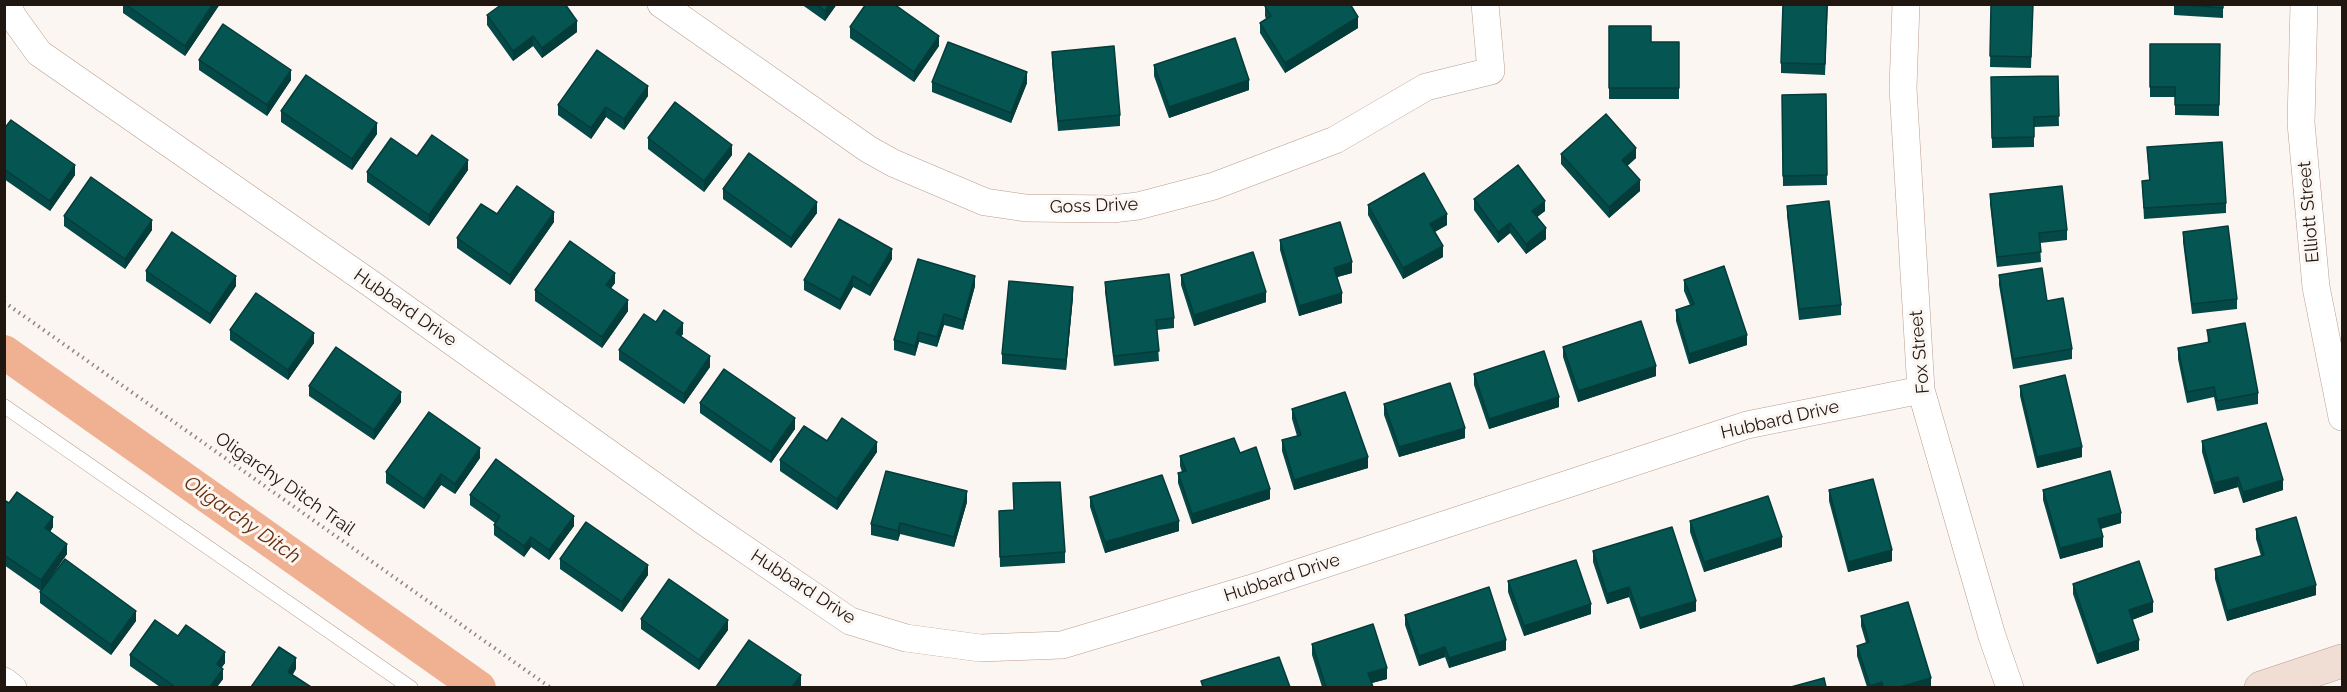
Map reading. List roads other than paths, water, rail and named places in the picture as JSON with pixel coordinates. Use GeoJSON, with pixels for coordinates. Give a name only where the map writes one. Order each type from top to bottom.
{"type":"FeatureCollection","features":[{"type":"Feature","properties":{"kind":"street","name":"Hubbard Drive"},"geometry":{"type":"LineString","coordinates":[[7,4],[13,17],[39,52],[370,283],[695,515],[850,621],[906,638],[980,648],[1062,645],[1249,590],[1747,425],[1921,390]]}},
{"type":"Feature","properties":{"kind":"street","name":"Goss Drive"},"geometry":{"type":"LineString","coordinates":[[661,4],[868,149],[893,163],[985,202],[1026,208],[1112,209],[1138,206],[1214,186],[1335,140],[1426,87],[1491,71],[1485,4]]}},
{"type":"Feature","properties":{"kind":"street","name":"Fox Street"},"geometry":{"type":"LineString","coordinates":[[1906,4],[1904,88],[1921,390],[1992,636],[2010,687]]}},
{"type":"Feature","properties":{"kind":"street","name":"Elliott Street"},"geometry":{"type":"LineString","coordinates":[[2304,4],[2301,123],[2316,286],[2343,417]]}},
{"type":"Feature","properties":{"kind":"street"},"geometry":{"type":"LineString","coordinates":[[2261,687],[2343,661]]}},
{"type":"Feature","properties":{"kind":"street"},"geometry":{"type":"LineString","coordinates":[[4,681],[13,687]]}},
{"type":"Feature","properties":{"kind":"lane"},"geometry":{"type":"LineString","coordinates":[[4,406],[411,687]]}},
{"type":"Feature","properties":{"kind":"waterway","name":"Oligarchy Ditch"},"geometry":{"type":"LineString","coordinates":[[4,352],[479,688]]}}]}
